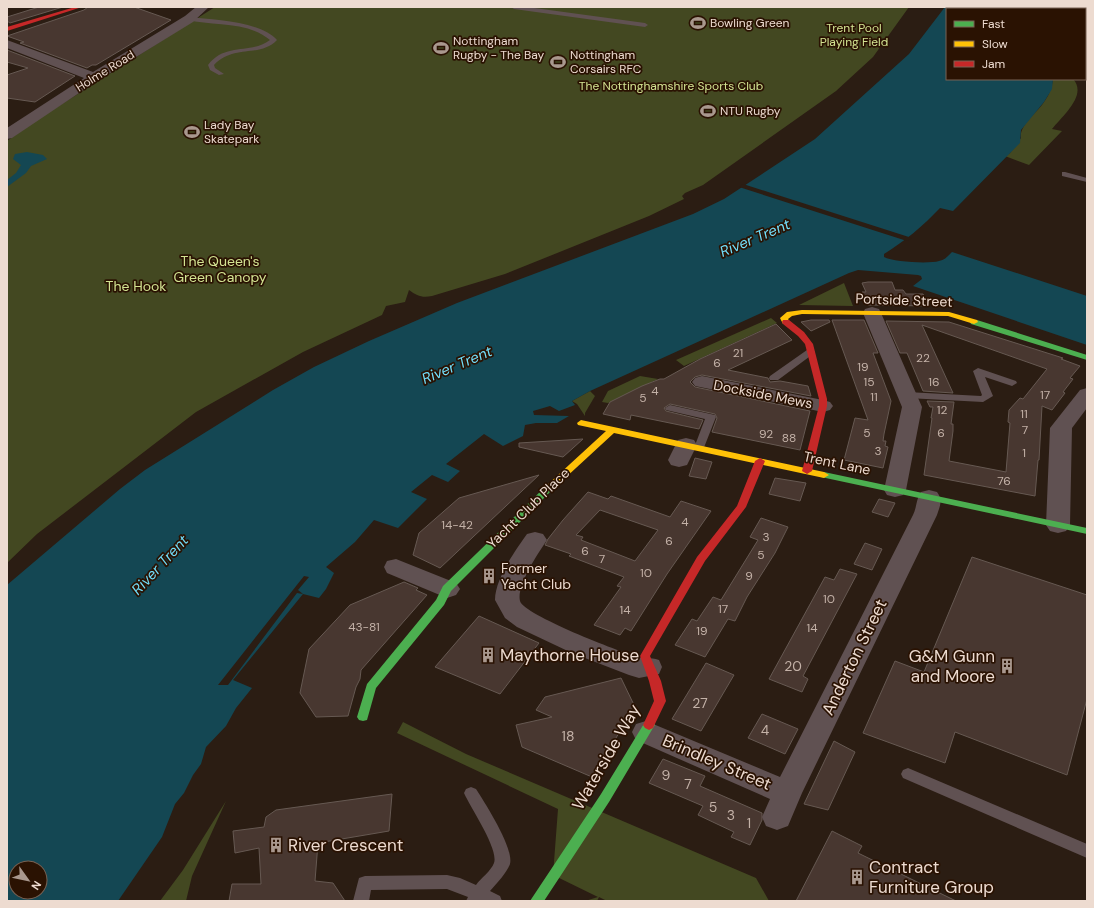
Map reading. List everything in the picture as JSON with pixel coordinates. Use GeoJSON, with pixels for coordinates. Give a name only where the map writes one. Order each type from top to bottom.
{"type":"FeatureCollection","features":[{"type":"Feature","properties":{"kind":"street"},"geometry":{"type":"LineString","coordinates":[[7,29],[80,7]]}},
{"type":"Feature","properties":{"kind":"street","name":"Holme Road"},"geometry":{"type":"LineString","coordinates":[[7,135],[94,77],[189,19],[203,7]]}},
{"type":"Feature","properties":{"kind":"street"},"geometry":{"type":"LineString","coordinates":[[7,44],[94,77]]}},
{"type":"Feature","properties":{"kind":"street","name":"Portside Street"},"geometry":{"type":"LineString","coordinates":[[808,471],[823,406],[823,399],[806,339],[785,321],[784,318],[786,316],[802,312],[955,315],[1087,358]]}},
{"type":"Feature","properties":{"kind":"street"},"geometry":{"type":"LineString","coordinates":[[872,313],[912,407],[895,490]]}},
{"type":"Feature","properties":{"kind":"street","name":"Dockside Mews"},"geometry":{"type":"LineString","coordinates":[[702,382],[823,406]]}},
{"type":"Feature","properties":{"kind":"street"},"geometry":{"type":"LineString","coordinates":[[1058,525],[1061,428],[1087,394]]}},
{"type":"Feature","properties":{"kind":"street","name":"Trent Lane"},"geometry":{"type":"LineString","coordinates":[[581,423],[688,451],[760,461],[1087,531]]}},
{"type":"Feature","properties":{"kind":"street","name":"Yacht Club Place"},"geometry":{"type":"LineString","coordinates":[[363,717],[371,687],[440,602],[447,589],[546,490],[612,430]]}},
{"type":"Feature","properties":{"kind":"street","name":"Waterside Way"},"geometry":{"type":"LineString","coordinates":[[537,901],[601,805],[646,732],[660,701],[655,681],[644,656],[702,559],[740,507],[760,461]]}},
{"type":"Feature","properties":{"kind":"street","name":"Anderton Street"},"geometry":{"type":"LineString","coordinates":[[782,805],[925,515],[930,497]]}},
{"type":"Feature","properties":{"kind":"street"},"geometry":{"type":"LineString","coordinates":[[535,540],[523,558],[509,590],[507,598],[508,603],[515,613],[579,646],[639,668],[649,667]]}},
{"type":"Feature","properties":{"kind":"street"},"geometry":{"type":"LineString","coordinates":[[396,567],[447,589]]}},
{"type":"Feature","properties":{"kind":"street","name":"Brindley Street"},"geometry":{"type":"LineString","coordinates":[[646,732],[782,805]]}},
{"type":"Feature","properties":{"kind":"lane"},"geometry":{"type":"LineString","coordinates":[[514,7],[645,25]]}},
{"type":"Feature","properties":{"kind":"lane"},"geometry":{"type":"LineString","coordinates":[[189,19],[240,26],[262,32],[271,36],[274,40],[270,44],[259,48],[242,49],[227,53],[215,60],[211,65],[212,69],[221,74]]}},
{"type":"Feature","properties":{"kind":"lane"},"geometry":{"type":"LineString","coordinates":[[1065,174],[1087,180]]}},
{"type":"Feature","properties":{"kind":"lane"},"geometry":{"type":"LineString","coordinates":[[774,378],[810,352]]}},
{"type":"Feature","properties":{"kind":"lane"},"geometry":{"type":"LineString","coordinates":[[907,395],[983,399],[988,396],[978,371],[1012,383]]}},
{"type":"Feature","properties":{"kind":"lane"},"geometry":{"type":"LineString","coordinates":[[670,408],[711,417],[688,451]]}},
{"type":"Feature","properties":{"kind":"lane"},"geometry":{"type":"LineString","coordinates":[[908,774],[1087,851]]}},
{"type":"Feature","properties":{"kind":"lane"},"geometry":{"type":"LineString","coordinates":[[471,793],[495,836],[502,855],[502,864],[476,897]]}},
{"type":"Feature","properties":{"kind":"lane"},"geometry":{"type":"LineString","coordinates":[[362,901],[365,883],[447,882],[460,885],[476,897],[494,901]]}},
{"type":"Feature","properties":{"kind":"green space"},"geometry":{"type":"Polygon","coordinates":[[[215,7],[909,7],[873,57],[836,91],[703,185],[685,193],[682,196],[684,199],[649,216],[505,274],[432,296],[420,296],[409,290],[405,302],[386,306],[382,315],[303,352],[196,412],[37,534],[7,563],[7,141],[40,118],[215,7]]]}},
{"type":"Feature","properties":{"kind":"green space"},"geometry":{"type":"Polygon","coordinates":[[[1053,80],[1074,80],[1077,85],[1076,98],[1067,112],[1052,129],[1062,131],[1029,165],[1005,156],[1010,153],[1021,138],[1023,128],[1046,99],[1053,80]]]}},
{"type":"Feature","properties":{"kind":"green space"},"geometry":{"type":"Polygon","coordinates":[[[844,283],[853,306],[799,305],[844,283]]]}},
{"type":"Feature","properties":{"kind":"green space"},"geometry":{"type":"Polygon","coordinates":[[[771,318],[777,323],[684,366],[676,360],[771,318]]]}},
{"type":"Feature","properties":{"kind":"green space"},"geometry":{"type":"Polygon","coordinates":[[[640,376],[658,379],[608,403],[602,402],[608,391],[640,376]]]}},
{"type":"Feature","properties":{"kind":"green space"},"geometry":{"type":"Polygon","coordinates":[[[590,391],[595,396],[585,413],[585,416],[577,404],[572,401],[590,391]]]}},
{"type":"Feature","properties":{"kind":"green space"},"geometry":{"type":"Polygon","coordinates":[[[403,722],[466,754],[756,878],[769,901],[607,901],[599,897],[597,901],[585,901],[598,897],[553,875],[558,809],[397,733],[403,722]]]}},
{"type":"Feature","properties":{"kind":"green space"},"geometry":{"type":"Polygon","coordinates":[[[226,801],[192,876],[186,901],[160,901],[183,870],[226,801]]]}},
{"type":"Feature","properties":{"kind":"water","name":"River Trent"},"geometry":{"type":"Polygon","coordinates":[[[945,7],[1077,7],[946,8],[946,80],[1053,80],[1052,89],[1044,102],[1021,130],[1020,143],[953,211],[940,208],[914,233],[884,254],[884,257],[903,261],[934,262],[943,260],[952,252],[1087,296],[1087,345],[913,286],[922,279],[921,276],[918,275],[858,270],[590,391],[572,401],[575,405],[559,411],[550,406],[533,411],[534,415],[569,416],[557,423],[536,423],[525,425],[523,436],[503,446],[484,434],[446,464],[460,471],[448,482],[432,475],[411,492],[427,499],[398,528],[374,520],[355,542],[326,567],[334,573],[326,589],[319,598],[303,594],[233,680],[252,688],[236,708],[226,726],[206,747],[201,764],[193,775],[184,793],[175,804],[162,837],[118,901],[7,901],[7,585],[120,489],[145,470],[273,390],[314,367],[369,341],[457,303],[693,214],[724,199],[815,139],[909,54],[945,7]]]}},
{"type":"Feature","properties":{"kind":"water"},"geometry":{"type":"Polygon","coordinates":[[[27,152],[43,155],[47,159],[31,166],[26,173],[7,187],[7,180],[16,173],[21,165],[13,159],[15,154],[27,152]]]}},
{"type":"Feature","properties":{"kind":"pier"},"geometry":{"type":"Polygon","coordinates":[[[743,184],[912,238],[907,241],[739,187],[743,184]]]}},
{"type":"Feature","properties":{"kind":"pier"},"geometry":{"type":"Polygon","coordinates":[[[304,576],[309,577],[298,590],[303,594],[297,593],[228,685],[218,685],[304,576]]]}},
{"type":"Feature","properties":{"kind":"building"},"geometry":{"type":"Polygon","coordinates":[[[39,7],[63,7],[10,23],[7,21],[7,17],[39,7]]]}},
{"type":"Feature","properties":{"kind":"building"},"geometry":{"type":"Polygon","coordinates":[[[88,7],[134,7],[171,20],[96,65],[92,65],[87,68],[20,43],[24,42],[7,36],[84,10],[88,7]]]}},
{"type":"Feature","properties":{"kind":"building"},"geometry":{"type":"Polygon","coordinates":[[[7,50],[75,76],[35,102],[7,98],[7,75],[28,68],[7,62],[7,50]]]}},
{"type":"Feature","properties":{"kind":"building"},"geometry":{"type":"Polygon","coordinates":[[[892,282],[895,290],[903,290],[906,294],[923,294],[929,306],[868,305],[862,292],[866,292],[862,283],[892,282]]]}},
{"type":"Feature","properties":{"kind":"building"},"geometry":{"type":"Polygon","coordinates":[[[811,320],[829,320],[830,322],[811,331],[801,322],[811,320]]]}},
{"type":"Feature","properties":{"kind":"building"},"geometry":{"type":"Polygon","coordinates":[[[832,320],[864,320],[878,353],[873,353],[891,401],[883,441],[886,441],[885,446],[888,447],[883,468],[844,460],[855,418],[868,420],[832,320]]]}},
{"type":"Feature","properties":{"kind":"building"},"geometry":{"type":"Polygon","coordinates":[[[886,321],[949,322],[1063,358],[1061,359],[1080,366],[1070,378],[1073,379],[1063,392],[1065,393],[1052,410],[1042,406],[1035,496],[924,475],[933,407],[930,407],[927,401],[954,402],[951,424],[953,424],[953,431],[949,461],[1006,472],[1010,423],[1008,422],[1009,410],[1020,398],[1023,399],[1047,369],[922,325],[953,393],[923,391],[907,353],[900,353],[886,321]]]}},
{"type":"Feature","properties":{"kind":"building"},"geometry":{"type":"Polygon","coordinates":[[[776,324],[792,340],[728,370],[768,378],[770,382],[780,381],[808,386],[811,396],[702,375],[695,377],[690,382],[695,387],[810,411],[800,450],[712,432],[717,418],[715,414],[670,404],[664,408],[666,411],[703,420],[699,429],[631,415],[630,420],[603,414],[610,402],[642,386],[660,379],[664,379],[700,359],[776,324]]]}},
{"type":"Feature","properties":{"kind":"building"},"geometry":{"type":"Polygon","coordinates":[[[583,439],[563,457],[519,447],[519,443],[583,439]]]}},
{"type":"Feature","properties":{"kind":"building"},"geometry":{"type":"Polygon","coordinates":[[[695,458],[712,462],[706,479],[689,476],[695,458]]]}},
{"type":"Feature","properties":{"kind":"building"},"geometry":{"type":"Polygon","coordinates":[[[539,475],[440,568],[413,555],[419,533],[459,498],[539,475]]]}},
{"type":"Feature","properties":{"kind":"building"},"geometry":{"type":"Polygon","coordinates":[[[775,478],[806,483],[800,501],[769,494],[775,478]]]}},
{"type":"Feature","properties":{"kind":"building"},"geometry":{"type":"Polygon","coordinates":[[[588,492],[608,499],[611,496],[670,517],[681,501],[711,511],[667,574],[631,631],[625,628],[620,635],[594,625],[621,587],[617,586],[624,577],[569,556],[571,554],[545,545],[563,520],[588,492]],[[600,510],[576,535],[583,537],[581,540],[635,561],[658,530],[600,510]]]}},
{"type":"Feature","properties":{"kind":"building"},"geometry":{"type":"Polygon","coordinates":[[[879,499],[895,503],[888,517],[872,512],[879,499]]]}},
{"type":"Feature","properties":{"kind":"building"},"geometry":{"type":"Polygon","coordinates":[[[761,518],[788,527],[775,553],[747,597],[735,621],[728,619],[705,657],[675,645],[692,619],[697,621],[713,597],[721,600],[758,540],[750,537],[761,518]]]}},
{"type":"Feature","properties":{"kind":"building"},"geometry":{"type":"Polygon","coordinates":[[[865,543],[882,549],[872,570],[854,564],[865,543]]]}},
{"type":"Feature","properties":{"kind":"building","name":"G&M Gunn and Moore"},"geometry":{"type":"Polygon","coordinates":[[[972,557],[1087,595],[1087,699],[1067,775],[955,732],[945,763],[863,733],[895,661],[924,672],[972,557]]]}},
{"type":"Feature","properties":{"kind":"building"},"geometry":{"type":"Polygon","coordinates":[[[840,569],[857,574],[803,676],[808,679],[802,692],[769,679],[825,577],[834,580],[840,569]]]}},
{"type":"Feature","properties":{"kind":"building"},"geometry":{"type":"Polygon","coordinates":[[[404,582],[418,588],[416,590],[427,595],[361,670],[360,679],[356,687],[348,716],[316,717],[300,693],[309,649],[350,605],[404,582]]]}},
{"type":"Feature","properties":{"kind":"building","name":"Maythorne House"},"geometry":{"type":"Polygon","coordinates":[[[479,616],[539,643],[500,694],[435,667],[479,616]]]}},
{"type":"Feature","properties":{"kind":"building"},"geometry":{"type":"Polygon","coordinates":[[[706,663],[734,675],[701,731],[672,719],[706,663]]]}},
{"type":"Feature","properties":{"kind":"building"},"geometry":{"type":"Polygon","coordinates":[[[621,678],[635,707],[592,777],[522,747],[516,725],[552,717],[536,710],[545,697],[621,678]]]}},
{"type":"Feature","properties":{"kind":"building"},"geometry":{"type":"Polygon","coordinates":[[[762,714],[798,729],[785,754],[748,738],[762,714]]]}},
{"type":"Feature","properties":{"kind":"building"},"geometry":{"type":"Polygon","coordinates":[[[834,741],[855,752],[828,810],[804,804],[834,741]]]}},
{"type":"Feature","properties":{"kind":"building"},"geometry":{"type":"Polygon","coordinates":[[[663,759],[705,776],[700,786],[762,813],[762,820],[750,845],[731,837],[734,832],[698,815],[703,806],[649,783],[663,759]]]}},
{"type":"Feature","properties":{"kind":"building","name":"River Crescent"},"geometry":{"type":"Polygon","coordinates":[[[392,794],[389,831],[318,843],[315,881],[333,883],[345,901],[229,901],[232,884],[261,884],[259,848],[235,853],[233,831],[264,827],[266,817],[276,810],[392,794]]]}},
{"type":"Feature","properties":{"kind":"building","name":"Contract Furniture Group"},"geometry":{"type":"Polygon","coordinates":[[[832,831],[862,846],[858,853],[956,901],[796,901],[832,831]]]}},
{"type":"Feature","properties":{"kind":"traffic: fast"},"geometry":{"type":"LineString","coordinates":[[974,322],[1087,358]]}},
{"type":"Feature","properties":{"kind":"traffic: fast"},"geometry":{"type":"LineString","coordinates":[[824,475],[1087,531]]}},
{"type":"Feature","properties":{"kind":"traffic: fast"},"geometry":{"type":"LineString","coordinates":[[363,717],[371,687],[440,602],[447,589],[548,489]]}},
{"type":"Feature","properties":{"kind":"traffic: fast"},"geometry":{"type":"LineString","coordinates":[[537,901],[605,798],[649,725]]}},
{"type":"Feature","properties":{"kind":"traffic: slow"},"geometry":{"type":"LineString","coordinates":[[786,322],[784,318],[790,314],[802,312],[949,314],[974,322]]}},
{"type":"Feature","properties":{"kind":"traffic: slow"},"geometry":{"type":"LineString","coordinates":[[581,423],[824,475]]}},
{"type":"Feature","properties":{"kind":"traffic: slow"},"geometry":{"type":"LineString","coordinates":[[548,489],[612,430]]}},
{"type":"Feature","properties":{"kind":"traffic: jam"},"geometry":{"type":"LineString","coordinates":[[7,29],[80,7]]}},
{"type":"Feature","properties":{"kind":"traffic: jam"},"geometry":{"type":"LineString","coordinates":[[786,322],[801,334],[809,344],[823,399],[823,406],[807,471]]}},
{"type":"Feature","properties":{"kind":"traffic: jam"},"geometry":{"type":"LineString","coordinates":[[649,725],[660,701],[655,681],[645,656],[701,559],[741,507],[760,461]]}},
{"type":"Feature","properties":{"kind":"place","name":"Bowling Green"},"geometry":{"type":"Point","coordinates":[698,23]}},
{"type":"Feature","properties":{"kind":"place","name":"Nottingham Rugby - The Bay"},"geometry":{"type":"Point","coordinates":[441,48]}},
{"type":"Feature","properties":{"kind":"place","name":"Nottingham Corsairs RFC"},"geometry":{"type":"Point","coordinates":[558,62]}},
{"type":"Feature","properties":{"kind":"place","name":"NTU Rugby"},"geometry":{"type":"Point","coordinates":[708,111]}},
{"type":"Feature","properties":{"kind":"place","name":"Lady Bay Skatepark"},"geometry":{"type":"Point","coordinates":[192,132]}},
{"type":"Feature","properties":{"kind":"place","name":"Former Yacht Club"},"geometry":{"type":"Point","coordinates":[489,576]}},
{"type":"Feature","properties":{"kind":"place","name":"Maythorne House"},"geometry":{"type":"Point","coordinates":[488,655]}},
{"type":"Feature","properties":{"kind":"place","name":"G&M Gunn and Moore"},"geometry":{"type":"Point","coordinates":[1007,666]}},
{"type":"Feature","properties":{"kind":"place","name":"River Crescent"},"geometry":{"type":"Point","coordinates":[276,845]}},
{"type":"Feature","properties":{"kind":"place","name":"Contract Furniture Group"},"geometry":{"type":"Point","coordinates":[857,877]}},
{"type":"Feature","properties":{"kind":"park label","name":"Trent Pool Playing Field"},"geometry":{"type":"Point","coordinates":[854,35]}},
{"type":"Feature","properties":{"kind":"park label","name":"The Nottinghamshire Sports Club"},"geometry":{"type":"Point","coordinates":[671,86]}},
{"type":"Feature","properties":{"kind":"park label","name":"The Queen's Green Canopy"},"geometry":{"type":"Point","coordinates":[220,270]}},
{"type":"Feature","properties":{"kind":"park label","name":"The Hook"},"geometry":{"type":"Point","coordinates":[136,286]}}]}
